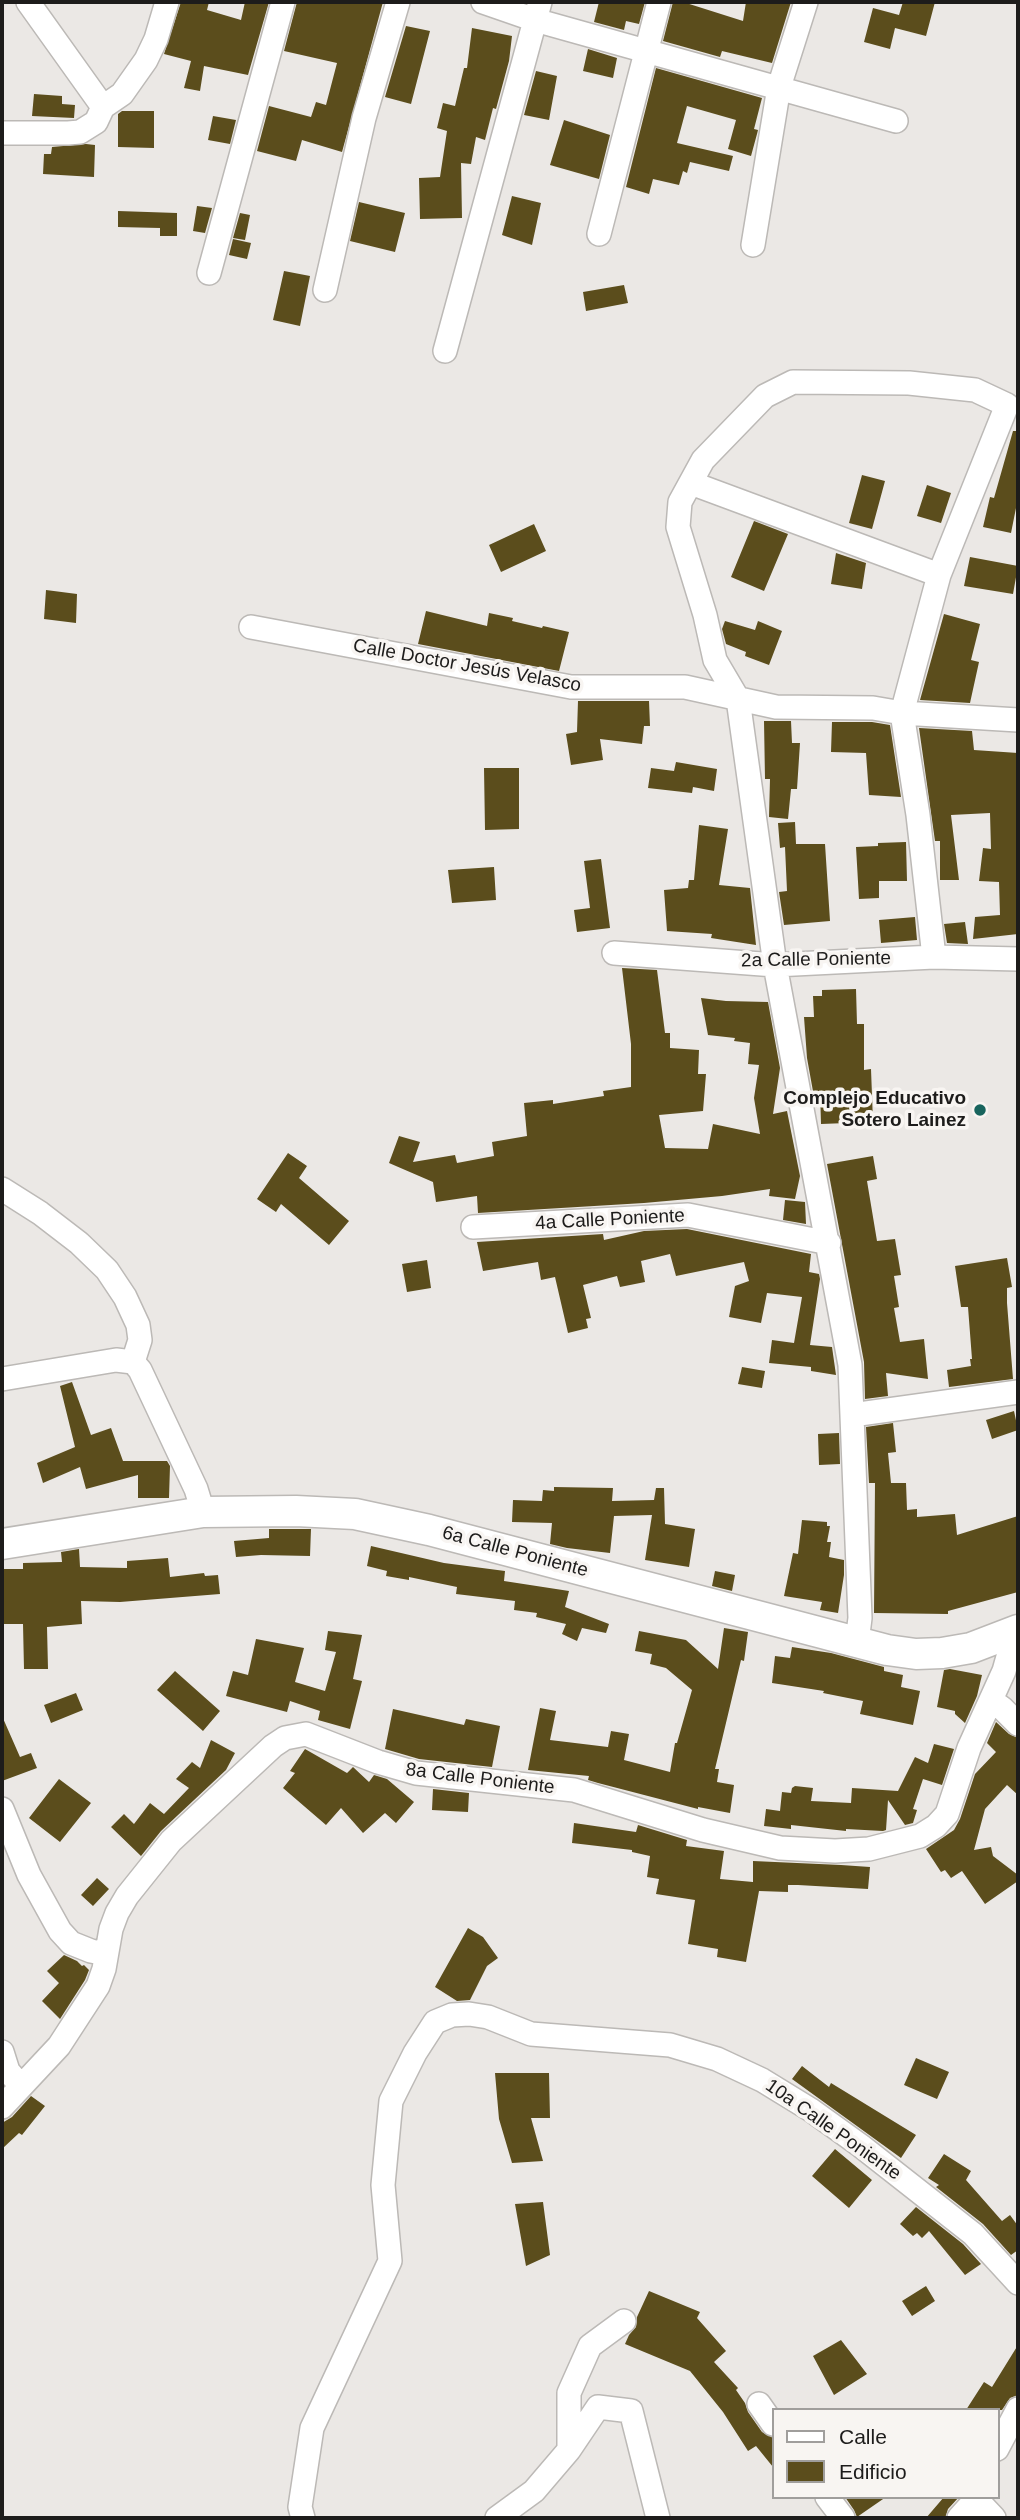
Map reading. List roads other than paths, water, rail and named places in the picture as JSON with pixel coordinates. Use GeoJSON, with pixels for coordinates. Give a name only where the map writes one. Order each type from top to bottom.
{"type":"FeatureCollection","features":[{"type":"Feature","properties":{"kind":"street"},"geometry":{"type":"LineString","coordinates":[[28,2],[103,107]]}},
{"type":"Feature","properties":{"kind":"street"},"geometry":{"type":"LineString","coordinates":[[2,133],[80,132],[96,122],[103,107],[122,94],[146,60],[156,39],[167,2]]}},
{"type":"Feature","properties":{"kind":"street"},"geometry":{"type":"LineString","coordinates":[[209,273],[283,2]]}},
{"type":"Feature","properties":{"kind":"street"},"geometry":{"type":"LineString","coordinates":[[325,290],[364,118],[398,2]]}},
{"type":"Feature","properties":{"kind":"street"},"geometry":{"type":"LineString","coordinates":[[483,2],[537,11],[645,52],[896,121]]}},
{"type":"Feature","properties":{"kind":"street"},"geometry":{"type":"LineString","coordinates":[[599,234],[659,2]]}},
{"type":"Feature","properties":{"kind":"street"},"geometry":{"type":"LineString","coordinates":[[753,245],[779,87],[806,2]]}},
{"type":"Feature","properties":{"kind":"street"},"geometry":{"type":"LineString","coordinates":[[445,351],[537,11]]}},
{"type":"Feature","properties":{"kind":"street"},"geometry":{"type":"LineString","coordinates":[[857,1643],[860,1618],[850,1365],[775,965],[738,699],[715,660],[705,615],[678,527],[680,502],[703,460],[765,396],[793,382],[909,383],[975,390],[1007,405],[939,575],[902,713],[918,815],[934,957]]}},
{"type":"Feature","properties":{"kind":"street"},"geometry":{"type":"LineString","coordinates":[[691,483],[939,575]]}},
{"type":"Feature","properties":{"kind":"street","name":"Calle Doctor Jesús Velasco"},"geometry":{"type":"LineString","coordinates":[[251,627],[571,687],[685,687],[776,707],[873,708],[902,713],[1018,720]]}},
{"type":"Feature","properties":{"kind":"street","name":"2a Calle Poniente"},"geometry":{"type":"LineString","coordinates":[[614,953],[775,965],[934,957],[1018,959]]}},
{"type":"Feature","properties":{"kind":"street"},"geometry":{"type":"LineString","coordinates":[[2,1188],[79,1243],[107,1270],[125,1297],[138,1325],[140,1340],[133,1362]]}},
{"type":"Feature","properties":{"kind":"street","name":"4a Calle Poniente"},"geometry":{"type":"LineString","coordinates":[[473,1227],[688,1215],[829,1243]]}},
{"type":"Feature","properties":{"kind":"street"},"geometry":{"type":"LineString","coordinates":[[2,1379],[116,1360],[133,1362],[140,1370],[203,1512]]}},
{"type":"Feature","properties":{"kind":"street"},"geometry":{"type":"LineString","coordinates":[[852,1415],[1018,1392]]}},
{"type":"Feature","properties":{"kind":"street","name":"6a Calle Poniente"},"geometry":{"type":"LineString","coordinates":[[2,1544],[203,1512],[283,1510],[355,1514],[429,1530],[857,1643],[906,1652],[942,1653],[971,1648],[1014,1631]]}},
{"type":"Feature","properties":{"kind":"street","name":"8a Calle Poniente"},"geometry":{"type":"LineString","coordinates":[[2,2107],[59,2046],[79,2018],[98,1986],[117,1913],[171,1841],[273,1746],[295,1734],[306,1734],[378,1762],[416,1773],[574,1790],[749,1842],[801,1851],[846,1851],[894,1844],[920,1836],[936,1826],[947,1814],[969,1748],[1004,1671],[1014,1631]]}},
{"type":"Feature","properties":{"kind":"street"},"geometry":{"type":"LineString","coordinates":[[990,1700],[1018,1724]]}},
{"type":"Feature","properties":{"kind":"street"},"geometry":{"type":"LineString","coordinates":[[2,1809],[29,1875],[60,1931],[71,1943],[106,1954]]}},
{"type":"Feature","properties":{"kind":"street","name":"10a Calle Poniente"},"geometry":{"type":"LineString","coordinates":[[303,2518],[300,2507],[312,2428],[390,2261],[383,2185],[391,2101],[415,2053],[435,2022],[452,2015],[488,2017],[531,2034],[670,2045],[717,2059],[762,2080],[851,2138],[973,2234],[1018,2283]]}},
{"type":"Feature","properties":{"kind":"street"},"geometry":{"type":"LineString","coordinates":[[2,2052],[8,2071],[21,2086]]}},
{"type":"Feature","properties":{"kind":"street"},"geometry":{"type":"LineString","coordinates":[[569,2450],[569,2393],[590,2346],[624,2321]]}},
{"type":"Feature","properties":{"kind":"street"},"geometry":{"type":"LineString","coordinates":[[759,2404],[772,2423]]}},
{"type":"Feature","properties":{"kind":"street"},"geometry":{"type":"LineString","coordinates":[[497,2518],[534,2491],[569,2450],[598,2407],[631,2411],[658,2518]]}},
{"type":"Feature","properties":{"kind":"street"},"geometry":{"type":"LineString","coordinates":[[999,2445],[1018,2409]]}},
{"type":"Feature","properties":{"kind":"street"},"geometry":{"type":"LineString","coordinates":[[828,2499],[842,2518]]}},
{"type":"Feature","properties":{"kind":"street"},"geometry":{"type":"LineString","coordinates":[[959,2518],[977,2499]]}},
{"type":"Feature","properties":{"kind":"street"},"geometry":{"type":"LineString","coordinates":[[979,2499],[995,2518]]}},
{"type":"Feature","properties":{"kind":"place","name":"Complejo Educativo Sotero Lainez"},"geometry":{"type":"Point","coordinates":[980,1110]}}]}
